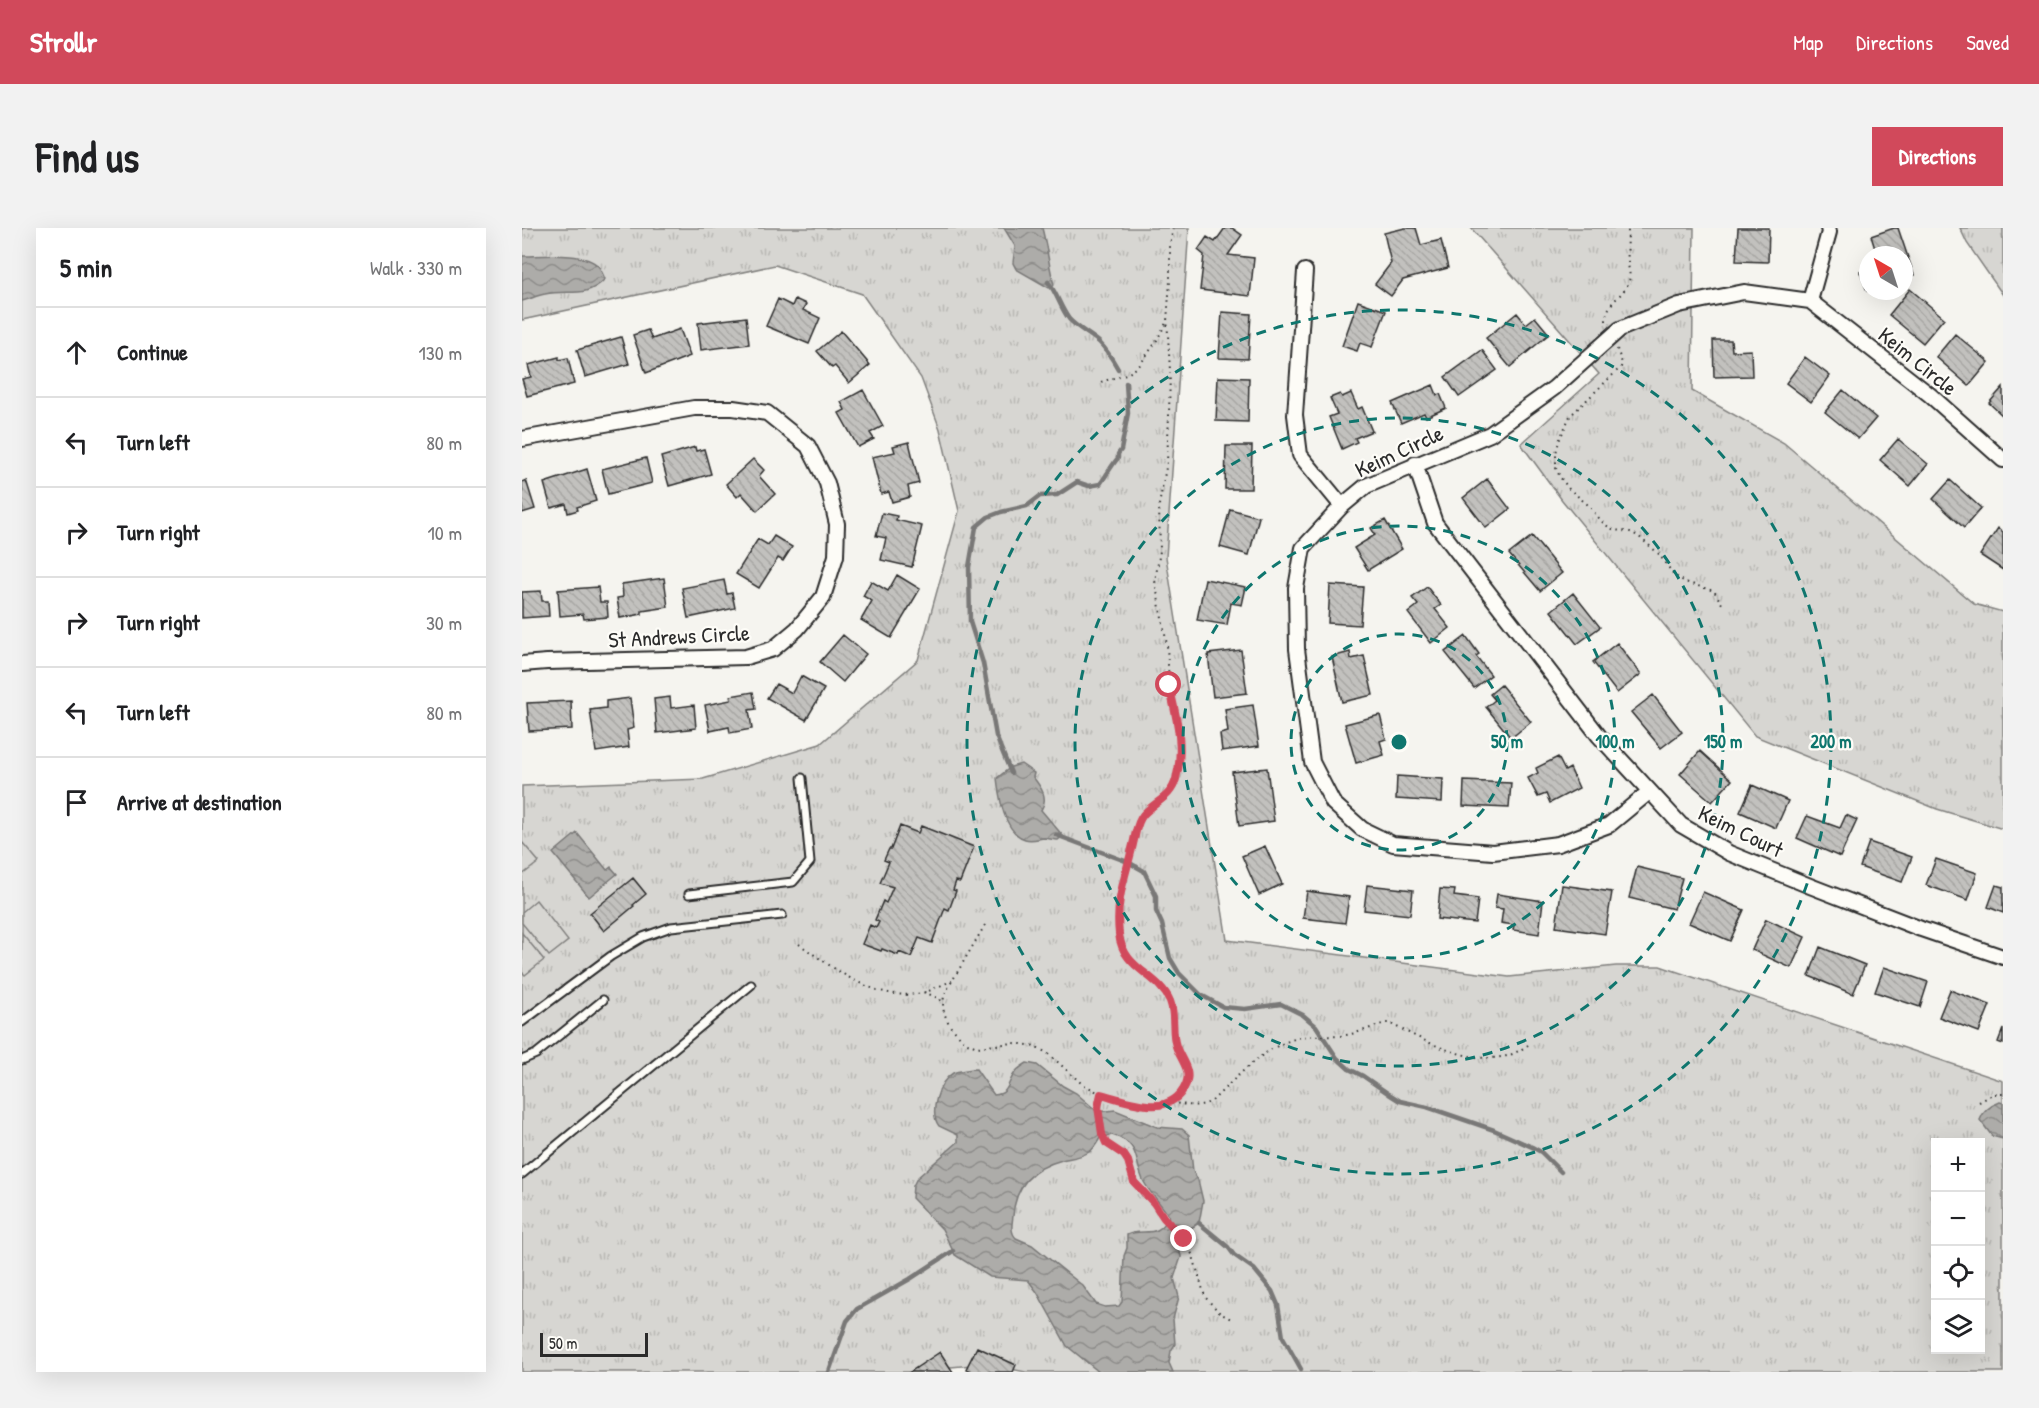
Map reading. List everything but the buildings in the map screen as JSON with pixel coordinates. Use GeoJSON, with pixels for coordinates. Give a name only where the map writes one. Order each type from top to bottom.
{"type":"FeatureCollection","features":[{"type":"Feature","properties":{"kind":"street"},"geometry":{"type":"LineString","coordinates":[[1810,301],[1829,232],[1828,228]]}},
{"type":"Feature","properties":{"kind":"street"},"geometry":{"type":"LineString","coordinates":[[1305,271],[1295,415],[1300,455],[1342,506]]}},
{"type":"Feature","properties":{"kind":"street","name":"Keim Circle"},"geometry":{"type":"LineString","coordinates":[[1650,792],[1609,825],[1558,844],[1493,852],[1392,844],[1362,829],[1333,803],[1312,762],[1297,649],[1296,588],[1303,548],[1342,506],[1366,486],[1490,434],[1554,388],[1620,329],[1678,305],[1744,292],[1810,301],[1930,395],[2003,460]]}},
{"type":"Feature","properties":{"kind":"street","name":"St Andrews Circle"},"geometry":{"type":"LineString","coordinates":[[522,439],[694,408],[734,408],[767,413],[808,446],[827,483],[837,524],[836,556],[823,597],[797,629],[772,649],[746,657],[522,664]]}},
{"type":"Feature","properties":{"kind":"street","name":"Keim Court"},"geometry":{"type":"LineString","coordinates":[[1415,464],[1436,524],[1599,736],[1680,825],[1729,853],[1921,929],[2003,957]]}},
{"type":"Feature","properties":{"kind":"lane"},"geometry":{"type":"LineString","coordinates":[[689,894],[793,882],[810,862],[802,778]]}},
{"type":"Feature","properties":{"kind":"lane"},"geometry":{"type":"LineString","coordinates":[[522,1022],[610,956],[643,937],[671,927],[782,915]]}},
{"type":"Feature","properties":{"kind":"lane"},"geometry":{"type":"LineString","coordinates":[[522,1174],[751,985]]}},
{"type":"Feature","properties":{"kind":"lane"},"geometry":{"type":"LineString","coordinates":[[522,1060],[536,1054],[603,1000]]}},
{"type":"Feature","properties":{"kind":"path"},"geometry":{"type":"LineString","coordinates":[[1101,382],[1129,373],[1139,366],[1167,321],[1170,245],[1173,228]]}},
{"type":"Feature","properties":{"kind":"path"},"geometry":{"type":"LineString","coordinates":[[1628,228],[1627,261],[1630,279],[1623,292],[1606,312],[1606,321],[1621,359],[1621,367],[1570,416],[1559,441],[1556,468],[1569,489],[1587,504],[1604,525],[1638,536],[1658,553],[1674,575],[1685,582],[1714,591],[1724,607]]}},
{"type":"Feature","properties":{"kind":"path"},"geometry":{"type":"LineString","coordinates":[[1167,317],[1170,371],[1167,462],[1159,505],[1160,551],[1155,581],[1167,645],[1169,685],[1180,732],[1179,763],[1172,790],[1143,815],[1136,830],[1118,906],[1119,935],[1122,947],[1133,964],[1161,987],[1170,1001],[1174,1018],[1175,1044],[1187,1069],[1188,1077],[1185,1085],[1171,1103]]}},
{"type":"Feature","properties":{"kind":"path"},"geometry":{"type":"LineString","coordinates":[[943,1005],[944,995],[985,925]]}},
{"type":"Feature","properties":{"kind":"path"},"geometry":{"type":"LineString","coordinates":[[799,944],[845,976],[892,994],[924,992],[952,981]]}},
{"type":"Feature","properties":{"kind":"path"},"geometry":{"type":"LineString","coordinates":[[924,992],[940,999],[950,1026],[964,1042],[976,1047],[1014,1043],[1035,1046],[1050,1055],[1081,1083],[1101,1094],[1144,1105],[1171,1103],[1191,1107],[1212,1101],[1249,1065],[1282,1044],[1299,1037],[1340,1036],[1389,1023],[1437,1047],[1474,1056],[1494,1057],[1511,1054],[1531,1043]]}},
{"type":"Feature","properties":{"kind":"path"},"geometry":{"type":"LineString","coordinates":[[1101,1094],[1098,1107],[1106,1143],[1124,1155],[1134,1182],[1184,1239],[1193,1256],[1205,1297],[1220,1313],[1232,1319]]}},
{"type":"Feature","properties":{"kind":"path"},"geometry":{"type":"LineString","coordinates":[[1979,1102],[1994,1094],[2003,1094]]}},
{"type":"Feature","properties":{"kind":"green space"},"geometry":{"type":"Polygon","coordinates":[[[522,228],[1189,228],[1166,557],[1227,940],[1509,977],[1616,966],[1660,966],[2003,1081],[2003,1372],[1026,1372],[983,1364],[919,1372],[522,1372],[522,786],[703,779],[820,744],[918,660],[959,511],[940,429],[921,378],[862,294],[775,265],[522,320],[522,228]]]}},
{"type":"Feature","properties":{"kind":"green space"},"geometry":{"type":"Polygon","coordinates":[[[1471,228],[1694,228],[1692,391],[1784,443],[1974,604],[2003,612],[2003,829],[1937,809],[1755,736],[1562,500],[1521,444],[1599,374],[1471,228]]]}},
{"type":"Feature","properties":{"kind":"green space"},"geometry":{"type":"Polygon","coordinates":[[[1960,228],[2003,228],[2003,295],[1967,243],[1960,228]]]}},
{"type":"Feature","properties":{"kind":"green space"},"geometry":{"type":"Polygon","coordinates":[[[522,842],[539,862],[522,875],[522,842]]]}},
{"type":"Feature","properties":{"kind":"green space"},"geometry":{"type":"Polygon","coordinates":[[[536,900],[568,941],[549,956],[522,923],[522,912],[536,900]]]}},
{"type":"Feature","properties":{"kind":"green space"},"geometry":{"type":"Polygon","coordinates":[[[522,933],[544,960],[525,975],[522,972],[522,933]]]}},
{"type":"Feature","properties":{"kind":"water"},"geometry":{"type":"Polygon","coordinates":[[[1004,228],[1042,228],[1054,285],[1049,288],[1016,269],[1013,263],[1015,246],[1004,228]]]}},
{"type":"Feature","properties":{"kind":"water"},"geometry":{"type":"Polygon","coordinates":[[[562,255],[583,258],[598,266],[605,279],[584,291],[545,294],[522,301],[522,256],[562,255]]]}},
{"type":"Feature","properties":{"kind":"water"},"geometry":{"type":"Polygon","coordinates":[[[1021,764],[1034,773],[1033,777],[1044,797],[1041,810],[1063,836],[1058,840],[1025,839],[1012,830],[1007,822],[1001,804],[997,778],[1011,767],[1021,764]]]}},
{"type":"Feature","properties":{"kind":"water"},"geometry":{"type":"Polygon","coordinates":[[[577,833],[607,870],[611,867],[617,874],[589,897],[553,853],[577,833]]]}},
{"type":"Feature","properties":{"kind":"water"},"geometry":{"type":"Polygon","coordinates":[[[1027,1063],[1037,1065],[1098,1112],[1115,1110],[1157,1127],[1182,1129],[1189,1135],[1193,1171],[1198,1180],[1203,1201],[1199,1223],[1188,1230],[1178,1243],[1181,1257],[1174,1278],[1179,1297],[1173,1319],[1175,1344],[1169,1363],[1173,1372],[1099,1372],[1067,1346],[1028,1280],[990,1277],[955,1255],[942,1229],[912,1198],[913,1186],[917,1178],[958,1142],[958,1135],[939,1126],[935,1114],[939,1090],[948,1077],[955,1072],[976,1069],[994,1095],[1005,1091],[1015,1072],[1027,1063]],[[1112,1135],[1100,1138],[1086,1154],[1051,1163],[1034,1173],[1021,1187],[1014,1205],[1012,1222],[1012,1231],[1016,1238],[1032,1245],[1083,1286],[1096,1304],[1105,1307],[1119,1306],[1122,1302],[1127,1235],[1155,1231],[1165,1224],[1169,1216],[1144,1182],[1132,1148],[1122,1139],[1112,1135]]]}},
{"type":"Feature","properties":{"kind":"water"},"geometry":{"type":"Polygon","coordinates":[[[2000,1102],[2003,1103],[2003,1139],[1992,1136],[1980,1120],[1988,1109],[2000,1102]]]}},
{"type":"Feature","properties":{"kind":"waterway"},"geometry":{"type":"LineString","coordinates":[[1048,282],[1069,319],[1099,342],[1118,369]]}},
{"type":"Feature","properties":{"kind":"waterway"},"geometry":{"type":"LineString","coordinates":[[1011,773],[996,736],[983,663],[970,622],[969,567],[976,527],[988,517],[1027,506],[1040,496],[1057,495],[1077,482],[1089,486],[1100,484],[1121,450],[1128,413],[1126,383]]}},
{"type":"Feature","properties":{"kind":"waterway"},"geometry":{"type":"LineString","coordinates":[[1056,835],[1128,862],[1144,871],[1156,896],[1156,911],[1162,924],[1170,958],[1179,973],[1201,995],[1223,1007],[1245,1009],[1281,1004],[1303,1015],[1316,1026],[1337,1058],[1349,1069],[1400,1101],[1427,1107],[1494,1130],[1541,1152],[1561,1172]]}},
{"type":"Feature","properties":{"kind":"waterway"},"geometry":{"type":"LineString","coordinates":[[1199,1223],[1228,1247],[1234,1255],[1254,1269],[1272,1291],[1278,1305],[1283,1337],[1301,1369]]}},
{"type":"Feature","properties":{"kind":"waterway"},"geometry":{"type":"LineString","coordinates":[[829,1372],[847,1321],[857,1309],[953,1251]]}},
{"type":"Feature","properties":{"kind":"route"},"geometry":{"type":"LineString","coordinates":[[1169,685],[1180,732],[1179,763],[1172,790],[1143,815],[1136,830],[1118,906],[1119,935],[1122,947],[1133,964],[1161,987],[1170,1001],[1174,1018],[1175,1044],[1187,1069],[1188,1077],[1181,1092],[1171,1103],[1144,1105],[1101,1094],[1098,1107],[1102,1134],[1106,1143],[1124,1155],[1134,1182],[1184,1239]]}}]}
